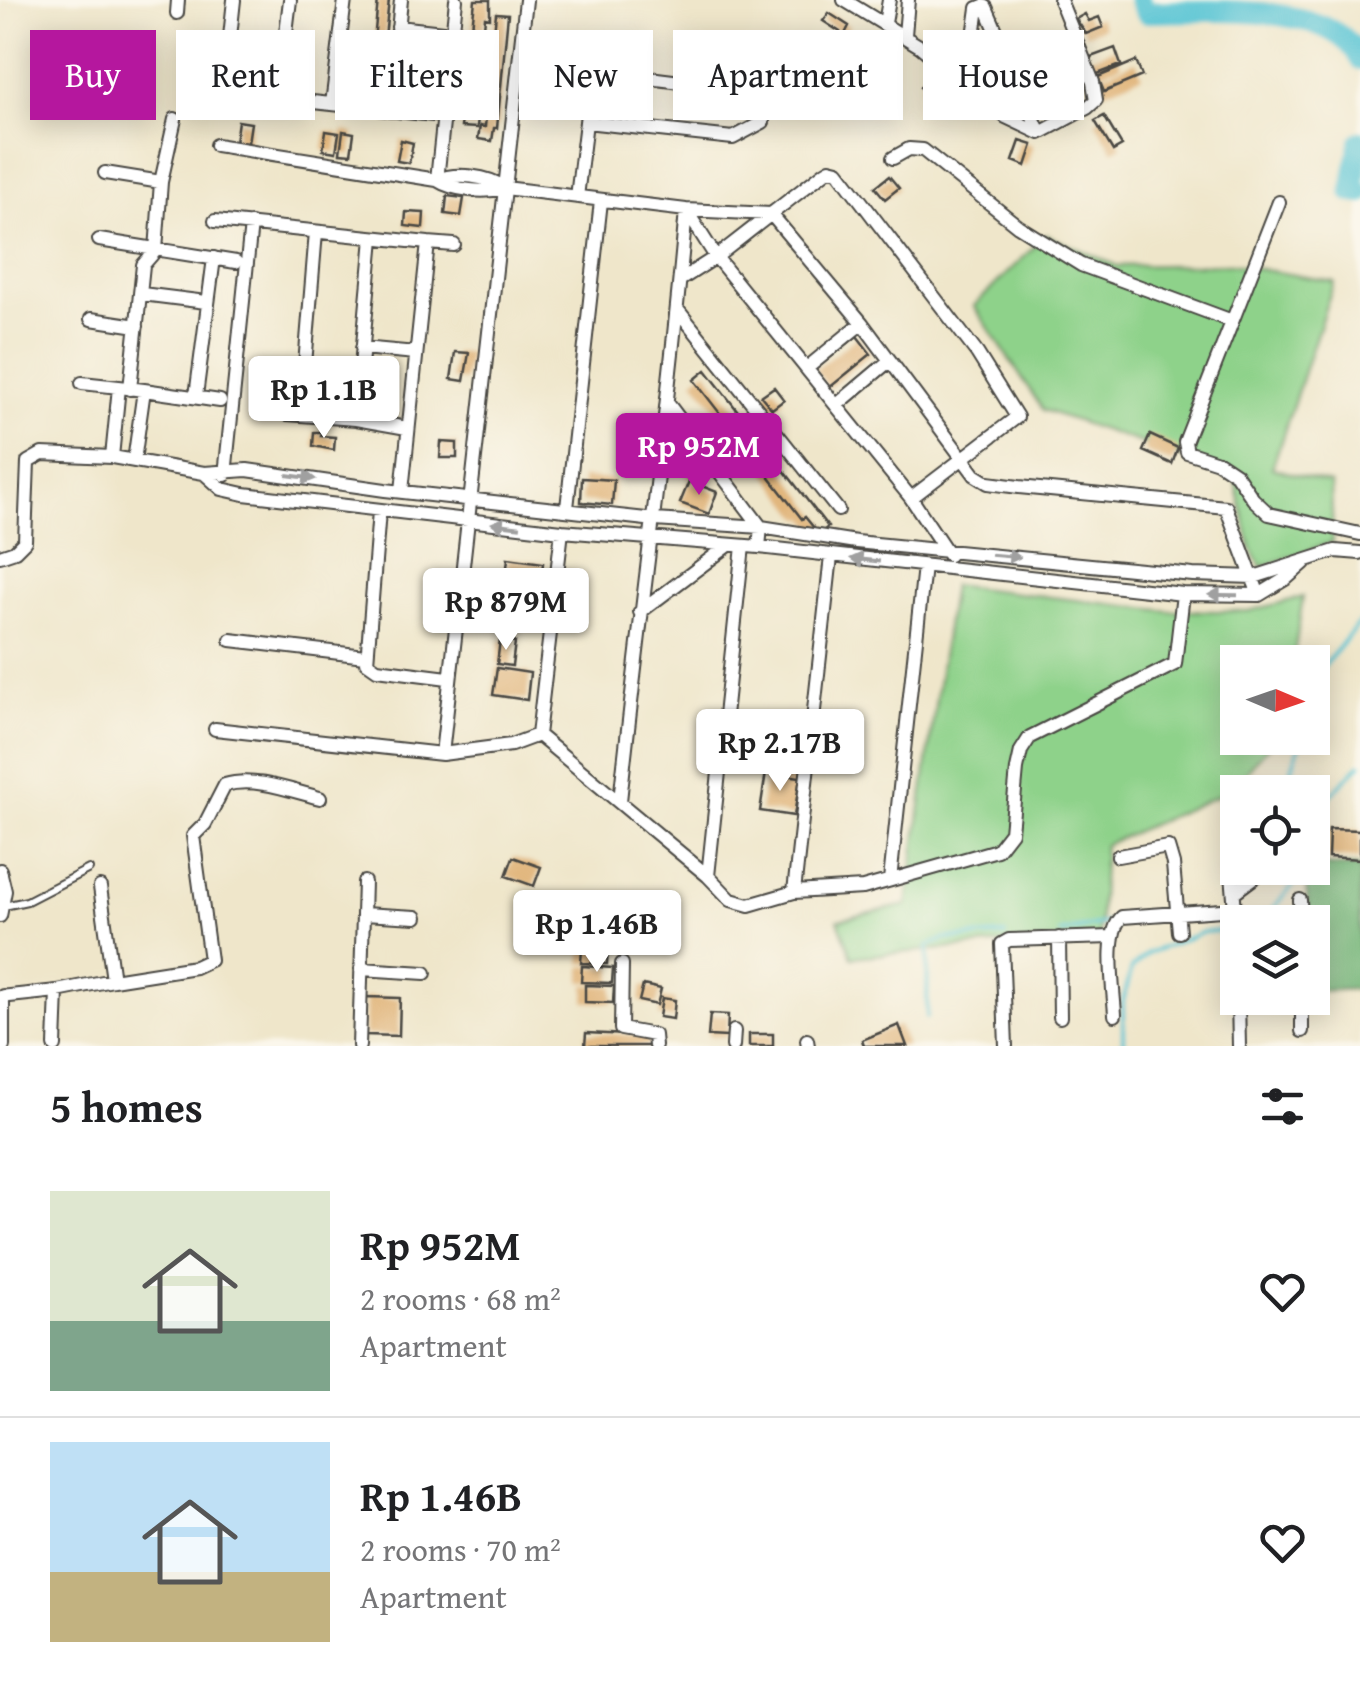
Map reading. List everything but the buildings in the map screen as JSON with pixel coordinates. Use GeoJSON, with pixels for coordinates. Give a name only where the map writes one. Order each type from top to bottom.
{"type":"FeatureCollection","features":[{"type":"Feature","properties":{"kind":"street"},"geometry":{"type":"LineString","coordinates":[[228,30],[234,0]]}},
{"type":"Feature","properties":{"kind":"street"},"geometry":{"type":"LineString","coordinates":[[286,30],[290,0]]}},
{"type":"Feature","properties":{"kind":"street"},"geometry":{"type":"LineString","coordinates":[[332,104],[345,0]]}},
{"type":"Feature","properties":{"kind":"street"},"geometry":{"type":"LineString","coordinates":[[398,30],[401,0]]}},
{"type":"Feature","properties":{"kind":"street"},"geometry":{"type":"LineString","coordinates":[[452,30],[456,0]]}},
{"type":"Feature","properties":{"kind":"street"},"geometry":{"type":"LineString","coordinates":[[442,754],[526,0]]}},
{"type":"Feature","properties":{"kind":"street"},"geometry":{"type":"LineString","coordinates":[[844,0],[885,22],[923,50]]}},
{"type":"Feature","properties":{"kind":"street"},"geometry":{"type":"LineString","coordinates":[[885,22],[889,0]]}},
{"type":"Feature","properties":{"kind":"street"},"geometry":{"type":"LineString","coordinates":[[904,35],[908,0]]}},
{"type":"Feature","properties":{"kind":"street"},"geometry":{"type":"LineString","coordinates":[[1040,133],[1096,100],[1093,82],[1060,0]]}},
{"type":"Feature","properties":{"kind":"street"},"geometry":{"type":"LineString","coordinates":[[975,30],[978,8],[983,6],[996,30]]}},
{"type":"Feature","properties":{"kind":"street"},"geometry":{"type":"LineString","coordinates":[[398,27],[421,30]]}},
{"type":"Feature","properties":{"kind":"street"},"geometry":{"type":"LineString","coordinates":[[315,102],[335,104]]}},
{"type":"Feature","properties":{"kind":"street"},"geometry":{"type":"LineString","coordinates":[[134,461],[131,389],[143,265],[156,250],[161,182],[175,119]]}},
{"type":"Feature","properties":{"kind":"street"},"geometry":{"type":"LineString","coordinates":[[438,180],[443,120]]}},
{"type":"Feature","properties":{"kind":"street"},"geometry":{"type":"LineString","coordinates":[[1012,120],[1040,133]]}},
{"type":"Feature","properties":{"kind":"street"},"geometry":{"type":"LineString","coordinates":[[1034,120],[1040,133]]}},
{"type":"Feature","properties":{"kind":"street"},"geometry":{"type":"LineString","coordinates":[[577,197],[586,122],[733,138],[763,122]]}},
{"type":"Feature","properties":{"kind":"street"},"geometry":{"type":"LineString","coordinates":[[216,145],[438,180],[449,176],[486,180],[504,188],[601,201],[772,214],[862,324],[975,475],[988,483],[1226,507],[1259,594]]}},
{"type":"Feature","properties":{"kind":"street"},"geometry":{"type":"LineString","coordinates":[[892,158],[909,149],[923,150],[1018,226],[1081,265],[1232,321]]}},
{"type":"Feature","properties":{"kind":"street"},"geometry":{"type":"LineString","coordinates":[[680,280],[830,169],[838,171],[978,353],[1017,417],[911,498]]}},
{"type":"Feature","properties":{"kind":"street"},"geometry":{"type":"LineString","coordinates":[[104,173],[161,182]]}},
{"type":"Feature","properties":{"kind":"street"},"geometry":{"type":"LineString","coordinates":[[566,508],[601,201]]}},
{"type":"Feature","properties":{"kind":"street"},"geometry":{"type":"LineString","coordinates":[[1280,202],[1184,442],[1187,452],[1218,462],[1236,474],[1252,499],[1269,514],[1360,534]]}},
{"type":"Feature","properties":{"kind":"street"},"geometry":{"type":"LineString","coordinates":[[686,210],[716,257],[911,498],[949,551],[948,568]]}},
{"type":"Feature","properties":{"kind":"street"},"geometry":{"type":"LineString","coordinates":[[620,801],[668,405],[686,210]]}},
{"type":"Feature","properties":{"kind":"street"},"geometry":{"type":"LineString","coordinates":[[215,221],[454,245]]}},
{"type":"Feature","properties":{"kind":"street"},"geometry":{"type":"LineString","coordinates":[[222,490],[252,224]]}},
{"type":"Feature","properties":{"kind":"street"},"geometry":{"type":"LineString","coordinates":[[316,232],[294,413],[407,428]]}},
{"type":"Feature","properties":{"kind":"street"},"geometry":{"type":"LineString","coordinates":[[356,419],[373,238]]}},
{"type":"Feature","properties":{"kind":"street"},"geometry":{"type":"LineString","coordinates":[[99,240],[236,262]]}},
{"type":"Feature","properties":{"kind":"street"},"geometry":{"type":"LineString","coordinates":[[402,491],[428,243]]}},
{"type":"Feature","properties":{"kind":"street"},"geometry":{"type":"LineString","coordinates":[[196,396],[214,258]]}},
{"type":"Feature","properties":{"kind":"street"},"geometry":{"type":"LineString","coordinates":[[142,294],[206,302]]}},
{"type":"Feature","properties":{"kind":"street"},"geometry":{"type":"LineString","coordinates":[[678,309],[838,510]]}},
{"type":"Feature","properties":{"kind":"street"},"geometry":{"type":"LineString","coordinates":[[91,320],[137,326]]}},
{"type":"Feature","properties":{"kind":"street"},"geometry":{"type":"LineString","coordinates":[[807,368],[862,324]]}},
{"type":"Feature","properties":{"kind":"street"},"geometry":{"type":"LineString","coordinates":[[362,348],[416,353]]}},
{"type":"Feature","properties":{"kind":"street"},"geometry":{"type":"LineString","coordinates":[[838,404],[888,362]]}},
{"type":"Feature","properties":{"kind":"street"},"geometry":{"type":"LineString","coordinates":[[82,383],[220,401]]}},
{"type":"Feature","properties":{"kind":"street"},"geometry":{"type":"LineString","coordinates":[[112,456],[131,389]]}},
{"type":"Feature","properties":{"kind":"street"},"geometry":{"type":"LineString","coordinates":[[668,405],[761,527],[759,547]]}},
{"type":"Feature","properties":{"kind":"street"},"geometry":{"type":"LineString","coordinates":[[0,556],[15,551],[26,541],[28,462],[42,454],[112,456],[204,473],[227,469],[655,520],[761,527],[856,542],[1193,575],[1254,577],[1308,559],[1356,550]]}},
{"type":"Feature","properties":{"kind":"street"},"geometry":{"type":"LineString","coordinates":[[204,473],[222,490],[380,510],[1183,594],[1259,594],[1287,578],[1308,559]]}},
{"type":"Feature","properties":{"kind":"street"},"geometry":{"type":"LineString","coordinates":[[380,510],[367,662],[377,669],[448,678]]}},
{"type":"Feature","properties":{"kind":"street"},"geometry":{"type":"LineString","coordinates":[[538,735],[562,532]]}},
{"type":"Feature","properties":{"kind":"street"},"geometry":{"type":"LineString","coordinates":[[640,612],[736,546]]}},
{"type":"Feature","properties":{"kind":"street"},"geometry":{"type":"LineString","coordinates":[[708,876],[736,546]]}},
{"type":"Feature","properties":{"kind":"street"},"geometry":{"type":"LineString","coordinates":[[794,892],[831,556]]}},
{"type":"Feature","properties":{"kind":"street"},"geometry":{"type":"LineString","coordinates":[[890,880],[924,566]]}},
{"type":"Feature","properties":{"kind":"street"},"geometry":{"type":"LineString","coordinates":[[538,735],[739,904],[749,905],[794,892],[863,888],[998,850],[1012,832],[1017,769],[1030,737],[1176,664],[1183,594]]}},
{"type":"Feature","properties":{"kind":"street"},"geometry":{"type":"LineString","coordinates":[[231,640],[365,656]]}},
{"type":"Feature","properties":{"kind":"street"},"geometry":{"type":"LineString","coordinates":[[215,729],[442,754],[511,744],[538,735]]}},
{"type":"Feature","properties":{"kind":"street"},"geometry":{"type":"LineString","coordinates":[[2,1046],[1,997],[195,968],[210,960],[194,836],[206,824],[225,785],[236,781],[320,798]]}},
{"type":"Feature","properties":{"kind":"street"},"geometry":{"type":"LineString","coordinates":[[1118,856],[1168,847],[1179,932]]}},
{"type":"Feature","properties":{"kind":"street"},"geometry":{"type":"LineString","coordinates":[[1,871],[2,911]]}},
{"type":"Feature","properties":{"kind":"street"},"geometry":{"type":"LineString","coordinates":[[359,1046],[364,882]]}},
{"type":"Feature","properties":{"kind":"street"},"geometry":{"type":"LineString","coordinates":[[1235,885],[1236,905]]}},
{"type":"Feature","properties":{"kind":"street"},"geometry":{"type":"LineString","coordinates":[[1236,891],[1244,885]]}},
{"type":"Feature","properties":{"kind":"street"},"geometry":{"type":"LineString","coordinates":[[100,887],[112,980]]}},
{"type":"Feature","properties":{"kind":"street"},"geometry":{"type":"LineString","coordinates":[[1300,900],[1300,905]]}},
{"type":"Feature","properties":{"kind":"street"},"geometry":{"type":"LineString","coordinates":[[1115,1016],[1115,924],[1122,918],[1220,909]]}},
{"type":"Feature","properties":{"kind":"street"},"geometry":{"type":"LineString","coordinates":[[363,914],[416,917]]}},
{"type":"Feature","properties":{"kind":"street"},"geometry":{"type":"LineString","coordinates":[[1006,1046],[1002,944],[1008,940],[1112,937]]}},
{"type":"Feature","properties":{"kind":"street"},"geometry":{"type":"LineString","coordinates":[[1059,938],[1060,1016]]}},
{"type":"Feature","properties":{"kind":"street"},"geometry":{"type":"LineString","coordinates":[[622,964],[620,1029],[654,1034],[655,1046]]}},
{"type":"Feature","properties":{"kind":"street"},"geometry":{"type":"LineString","coordinates":[[361,969],[425,973]]}},
{"type":"Feature","properties":{"kind":"street"},"geometry":{"type":"LineString","coordinates":[[55,1046],[58,991]]}},
{"type":"Feature","properties":{"kind":"street"},"geometry":{"type":"LineString","coordinates":[[1238,1015],[1239,1046]]}},
{"type":"Feature","properties":{"kind":"street"},"geometry":{"type":"LineString","coordinates":[[1302,1015],[1302,1031]]}},
{"type":"Feature","properties":{"kind":"street"},"geometry":{"type":"LineString","coordinates":[[733,1046],[734,1031]]}},
{"type":"Feature","properties":{"kind":"lane"},"geometry":{"type":"LineString","coordinates":[[2,911],[89,868]]}},
{"type":"Feature","properties":{"kind":"green space"},"geometry":{"type":"Polygon","coordinates":[[[1046,235],[1117,266],[1231,264],[1334,282],[1272,468],[1331,484],[1333,542],[1261,567],[1251,548],[1234,474],[1043,410],[974,306],[1046,235]]]}},
{"type":"Feature","properties":{"kind":"green space"},"geometry":{"type":"Polygon","coordinates":[[[952,585],[1169,611],[1249,611],[1303,597],[1296,645],[1220,645],[1220,755],[1261,755],[1244,775],[1220,775],[1220,795],[1104,845],[1099,936],[852,957],[838,920],[907,905],[952,585]]]}},
{"type":"Feature","properties":{"kind":"green space"},"geometry":{"type":"Polygon","coordinates":[[[1330,866],[1360,867],[1360,989],[1330,990],[1330,905],[1308,905],[1306,885],[1330,885],[1330,866]]]}},
{"type":"Feature","properties":{"kind":"waterway"},"geometry":{"type":"LineString","coordinates":[[1139,0],[1146,12],[1232,11],[1295,18],[1323,27],[1345,40],[1360,59]]}},
{"type":"Feature","properties":{"kind":"waterway"},"geometry":{"type":"LineString","coordinates":[[1360,142],[1352,192],[1360,193]]}},
{"type":"Feature","properties":{"kind":"waterway"},"geometry":{"type":"LineString","coordinates":[[1330,658],[1360,622]]}},
{"type":"Feature","properties":{"kind":"waterway"},"geometry":{"type":"LineString","coordinates":[[1290,775],[1296,755]]}},
{"type":"Feature","properties":{"kind":"waterway"},"geometry":{"type":"LineString","coordinates":[[1330,796],[1360,764]]}},
{"type":"Feature","properties":{"kind":"waterway"},"geometry":{"type":"LineString","coordinates":[[1276,905],[1293,885]]}},
{"type":"Feature","properties":{"kind":"waterway"},"geometry":{"type":"LineString","coordinates":[[1060,933],[1106,923]]}},
{"type":"Feature","properties":{"kind":"waterway"},"geometry":{"type":"LineString","coordinates":[[1123,1046],[1123,1001],[1132,968],[1148,953],[1204,932],[1220,931]]}},
{"type":"Feature","properties":{"kind":"waterway"},"geometry":{"type":"LineString","coordinates":[[927,1017],[928,946],[945,939],[1005,935]]}}]}
